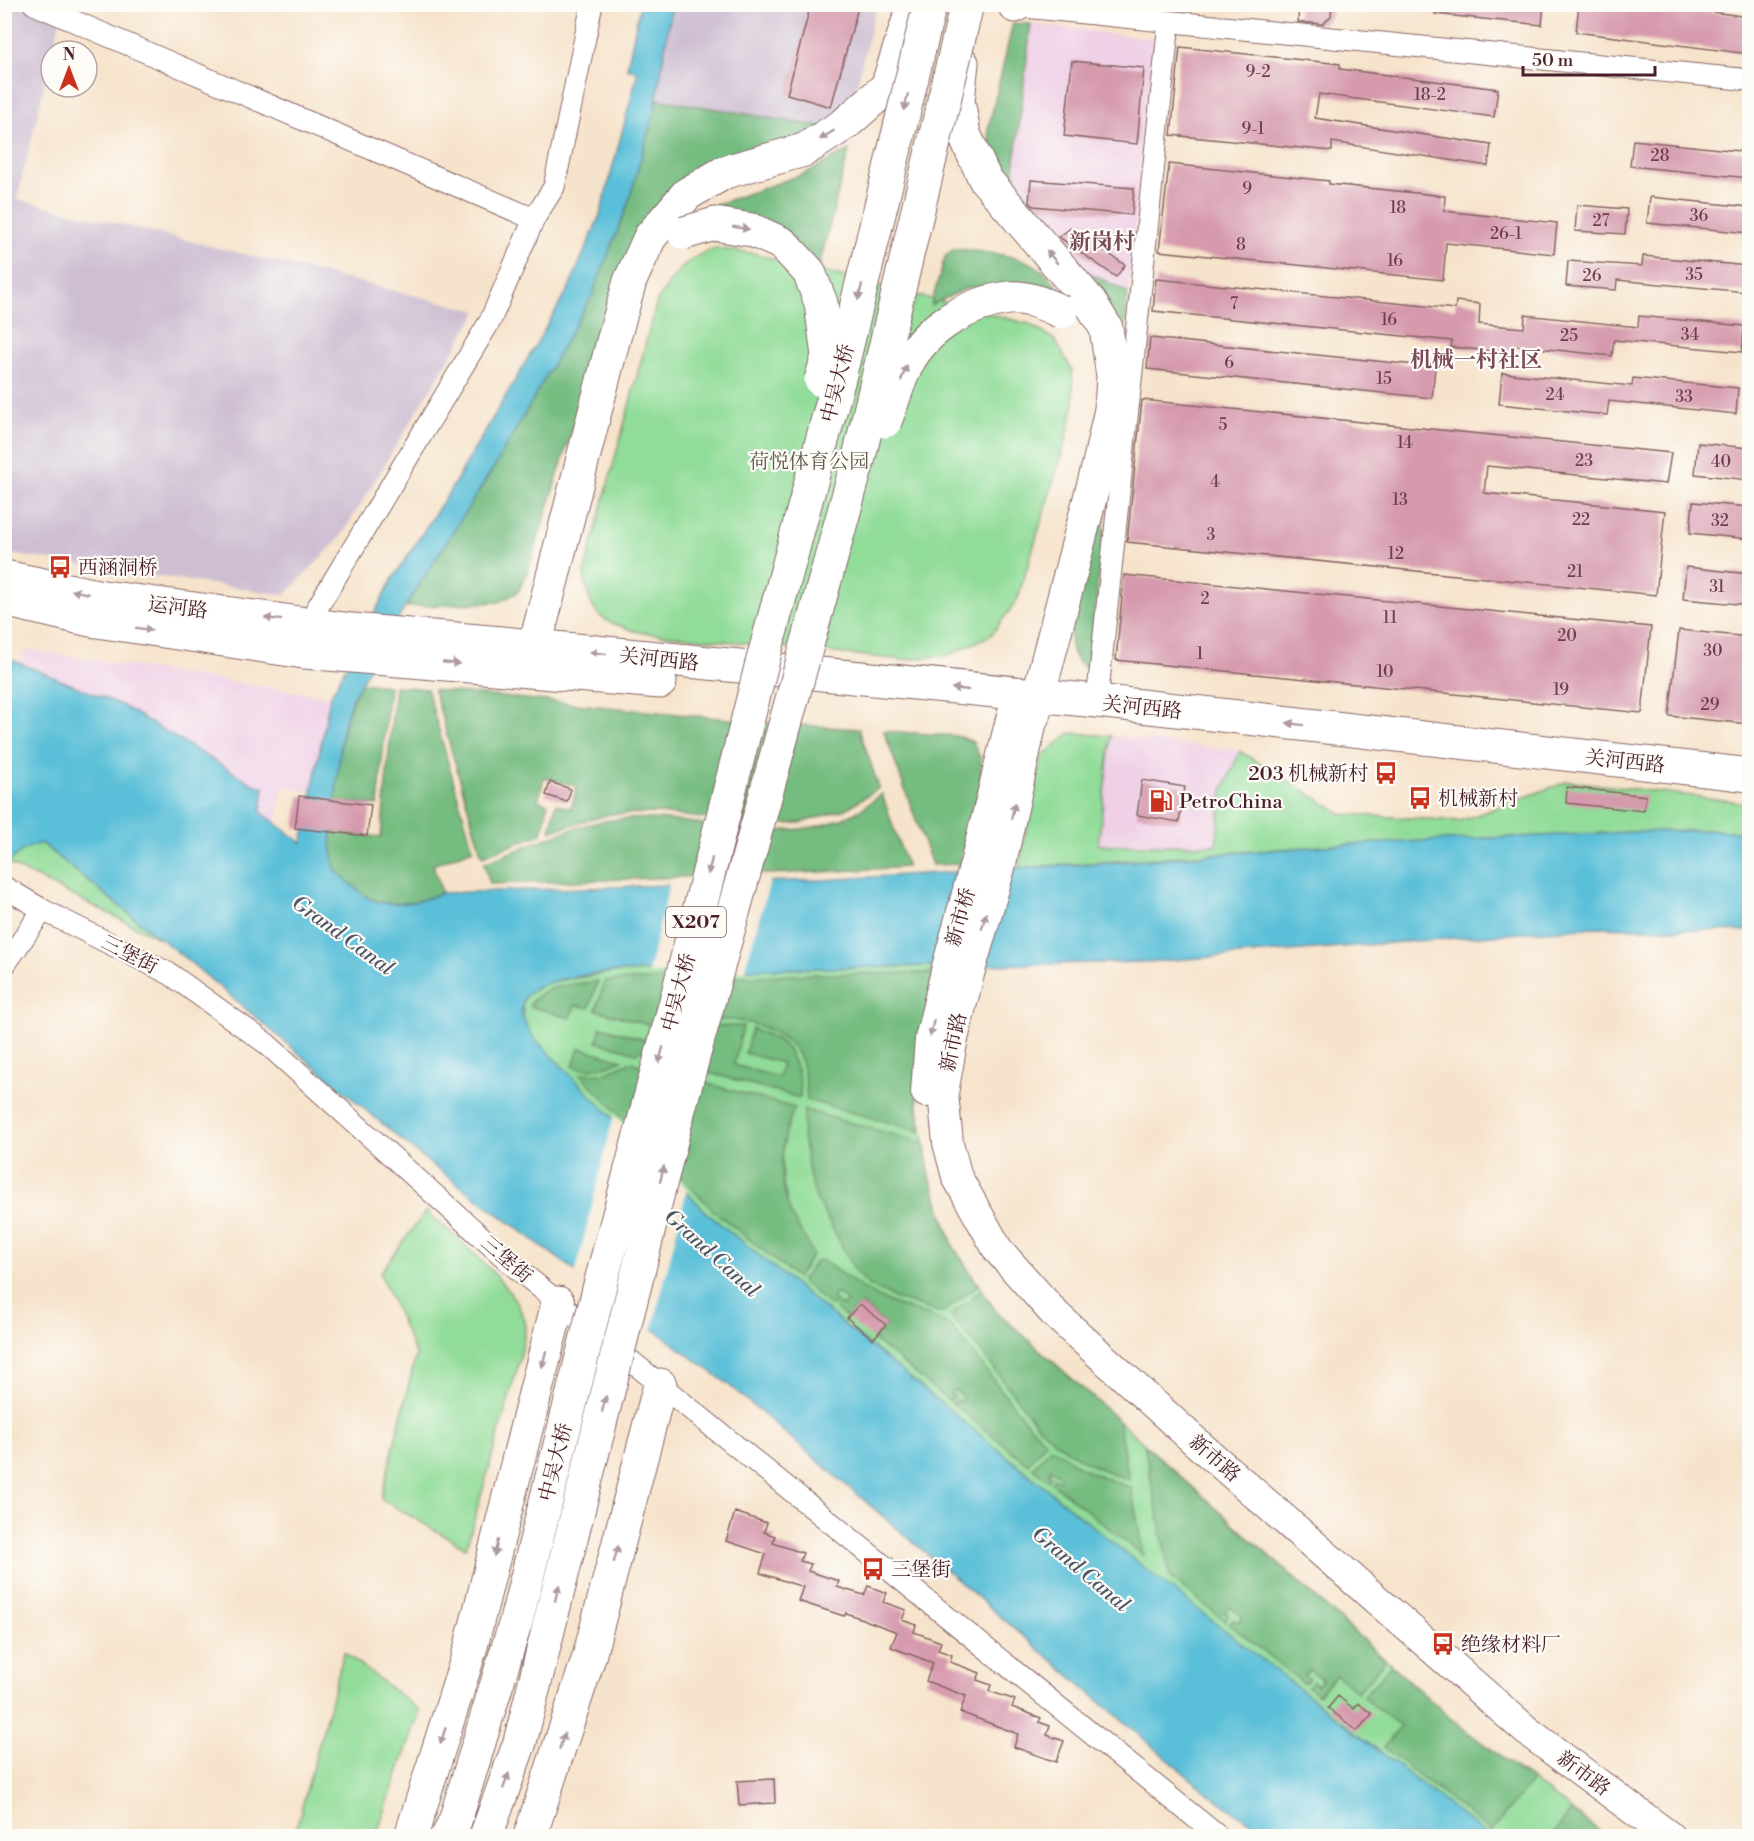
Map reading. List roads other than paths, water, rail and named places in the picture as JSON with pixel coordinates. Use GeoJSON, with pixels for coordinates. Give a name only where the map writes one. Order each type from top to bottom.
{"type":"FeatureCollection","features":[{"type":"Feature","properties":{"kind":"main road"},"geometry":{"type":"LineString","coordinates":[[540,655],[612,345],[630,281],[650,237],[687,194],[725,172],[804,150],[845,124],[887,87],[914,4]]}},
{"type":"Feature","properties":{"kind":"main road","name":"中吴大桥"},"geometry":{"type":"LineString","coordinates":[[448,1836],[455,1821],[516,1621],[600,1285],[839,378],[930,4]]}},
{"type":"Feature","properties":{"kind":"main road"},"geometry":{"type":"LineString","coordinates":[[967,4],[958,100],[964,134],[985,179],[1076,307],[1096,368],[1094,404],[1025,706]]}},
{"type":"Feature","properties":{"kind":"main road","name":"中吴大桥"},"geometry":{"type":"LineString","coordinates":[[486,1836],[520,1742],[678,1112],[859,457],[967,4]]}},
{"type":"Feature","properties":{"kind":"main road"},"geometry":{"type":"LineString","coordinates":[[540,655],[645,289],[662,250],[684,233],[715,224],[752,230],[783,244],[809,272],[821,303],[828,356],[789,501],[738,714],[723,817]]}},
{"type":"Feature","properties":{"kind":"main road"},"geometry":{"type":"LineString","coordinates":[[755,828],[826,646],[884,424],[908,363],[934,330],[971,308],[1010,298],[1076,307]]}},
{"type":"Feature","properties":{"kind":"main road","name":"运河路"},"geometry":{"type":"LineString","coordinates":[[4,577],[306,638]]}},
{"type":"Feature","properties":{"kind":"main road","name":"运河路"},"geometry":{"type":"LineString","coordinates":[[4,600],[90,620],[348,643],[540,655]]}},
{"type":"Feature","properties":{"kind":"main road","name":"关河西路"},"geometry":{"type":"LineString","coordinates":[[540,655],[1025,706],[1254,741],[1749,792]]}},
{"type":"Feature","properties":{"kind":"main road","name":"关河西路"},"geometry":{"type":"LineString","coordinates":[[1025,706],[1097,701],[1749,775]]}},
{"type":"Feature","properties":{"kind":"main road"},"geometry":{"type":"LineString","coordinates":[[411,1836],[470,1650],[558,1303]]}},
{"type":"Feature","properties":{"kind":"main road"},"geometry":{"type":"LineString","coordinates":[[530,1836],[589,1658],[660,1385]]}},
{"type":"Feature","properties":{"kind":"street"},"geometry":{"type":"LineString","coordinates":[[34,4],[534,219]]}},
{"type":"Feature","properties":{"kind":"street"},"geometry":{"type":"LineString","coordinates":[[306,638],[490,321],[534,219],[554,187],[591,4]]}},
{"type":"Feature","properties":{"kind":"street"},"geometry":{"type":"LineString","coordinates":[[1015,5],[1749,80]]}},
{"type":"Feature","properties":{"kind":"street"},"geometry":{"type":"LineString","coordinates":[[1097,701],[1169,22]]}},
{"type":"Feature","properties":{"kind":"street","name":"新市桥"},"geometry":{"type":"LineString","coordinates":[[957,972],[987,866],[1025,706]]}},
{"type":"Feature","properties":{"kind":"street","name":"三堡街"},"geometry":{"type":"LineString","coordinates":[[4,887],[43,910],[170,974],[267,1044],[558,1303],[1218,1836]]}},
{"type":"Feature","properties":{"kind":"street"},"geometry":{"type":"LineString","coordinates":[[4,966],[43,910]]}},
{"type":"Feature","properties":{"kind":"street","name":"新市路"},"geometry":{"type":"LineString","coordinates":[[957,972],[929,1050],[926,1101],[933,1151],[947,1198],[974,1246],[1017,1301],[1514,1743],[1641,1836]]}},
{"type":"Feature","properties":{"kind":"street","name":"新市路"},"geometry":{"type":"LineString","coordinates":[[957,972],[952,1043],[943,1092],[948,1143],[957,1177],[998,1250],[1055,1314],[1207,1452],[1527,1731],[1669,1836]]}},
{"type":"Feature","properties":{"kind":"water","name":"Grand Canal"},"geometry":{"type":"Polygon","coordinates":[[[640,5],[672,5],[655,108],[628,204],[592,295],[496,464],[405,607],[352,698],[342,729],[331,844],[335,870],[363,895],[372,900],[399,904],[442,893],[821,880],[1105,863],[1337,845],[1630,832],[1714,830],[1749,833],[1749,931],[1596,927],[1148,962],[613,972],[547,983],[526,996],[522,1005],[523,1017],[532,1036],[708,1214],[1128,1555],[1488,1836],[1269,1836],[1205,1791],[729,1385],[428,1162],[191,963],[41,843],[20,852],[5,870],[5,657],[121,705],[253,784],[264,787],[261,812],[302,843],[330,697],[392,580],[453,486],[569,288],[600,215],[638,72],[627,68],[640,5]]]}},
{"type":"Feature","properties":{"kind":"place","name":"西涵洞桥"},"geometry":{"type":"Point","coordinates":[60,567]}},
{"type":"Feature","properties":{"kind":"place","name":"203 机械新村"},"geometry":{"type":"Point","coordinates":[1386,773]}},
{"type":"Feature","properties":{"kind":"place","name":"机械新村"},"geometry":{"type":"Point","coordinates":[1420,798]}},
{"type":"Feature","properties":{"kind":"place","name":"PetroChina"},"geometry":{"type":"Point","coordinates":[1161,801]}},
{"type":"Feature","properties":{"kind":"place","name":"三堡街"},"geometry":{"type":"Point","coordinates":[873,1569]}},
{"type":"Feature","properties":{"kind":"place","name":"绝缘材料厂"},"geometry":{"type":"Point","coordinates":[1443,1644]}},
{"type":"Feature","properties":{"kind":"district","name":"新岗村"},"geometry":{"type":"Point","coordinates":[1102,241]}},
{"type":"Feature","properties":{"kind":"district","name":"机械一村社区"},"geometry":{"type":"Point","coordinates":[1476,359]}},
{"type":"Feature","properties":{"kind":"park label","name":"荷悦体育公园"},"geometry":{"type":"Point","coordinates":[809,461]}}]}
